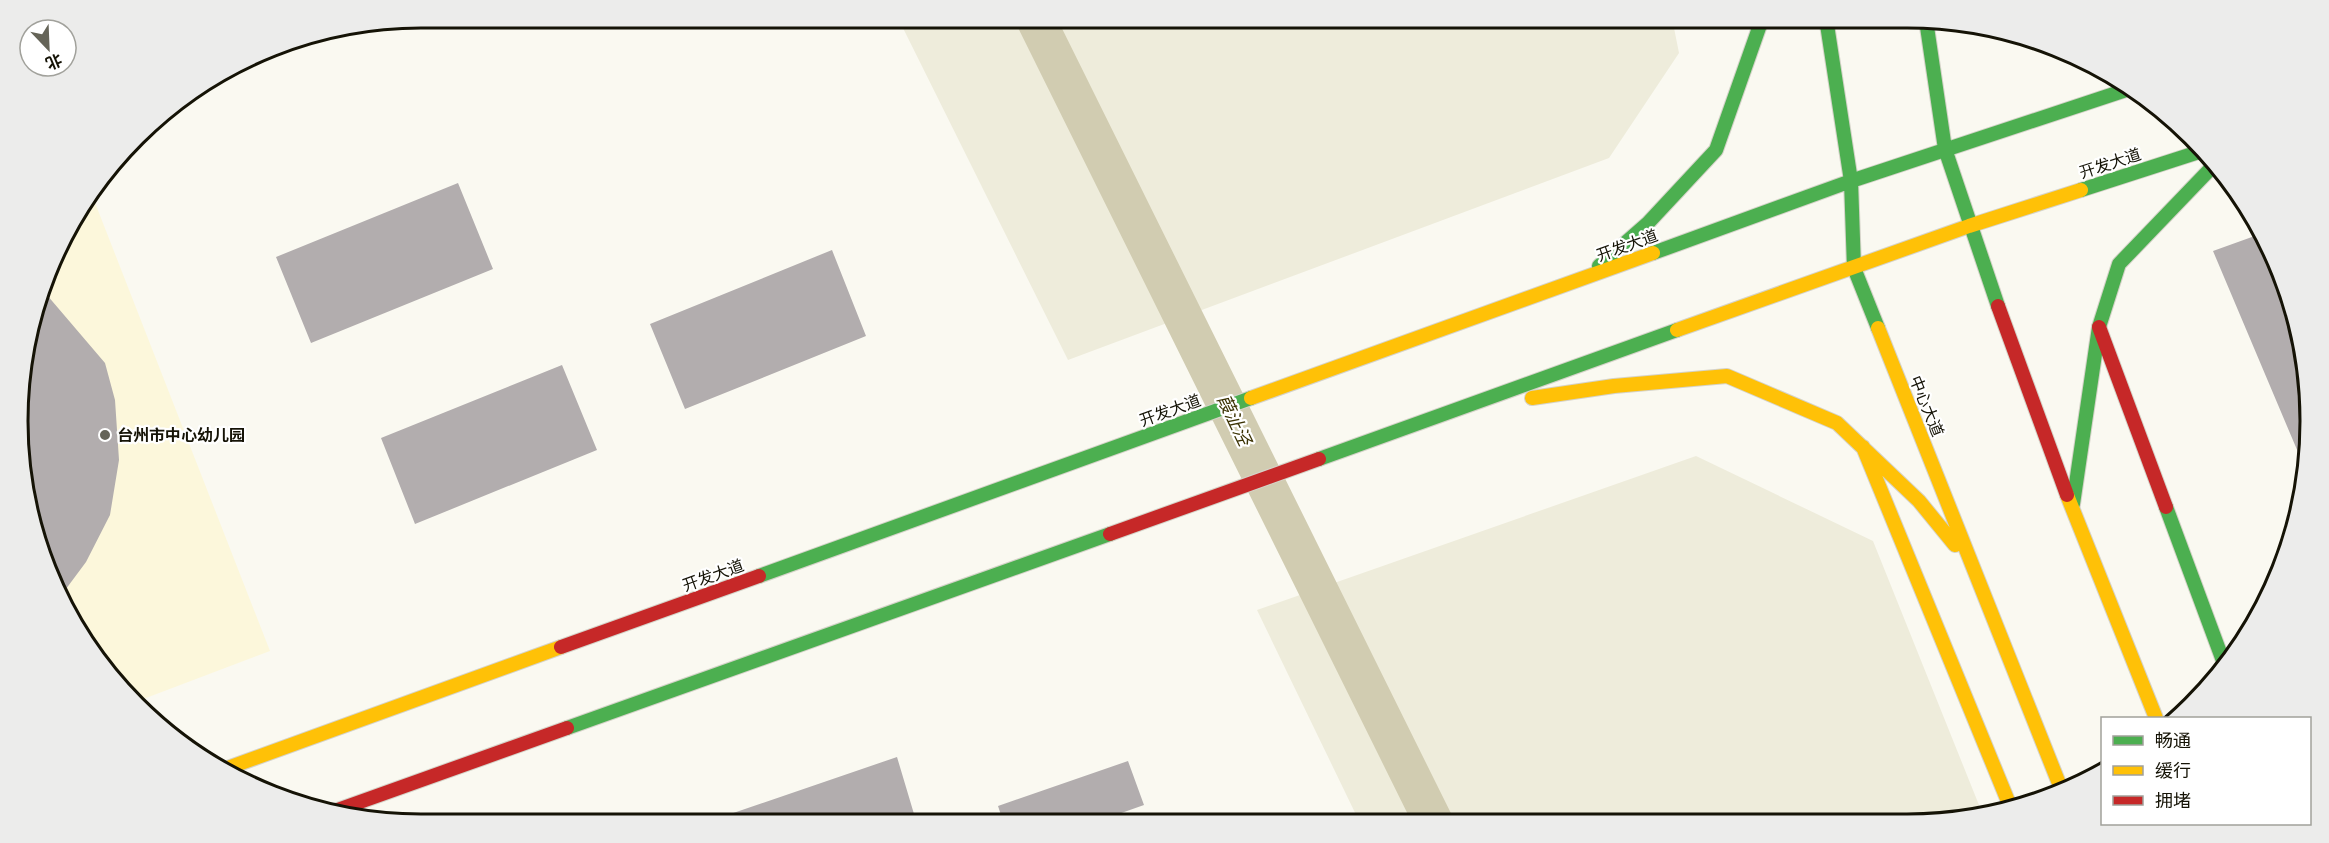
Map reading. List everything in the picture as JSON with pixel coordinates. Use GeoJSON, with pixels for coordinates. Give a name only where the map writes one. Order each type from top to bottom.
{"type":"FeatureCollection","features":[{"type":"Feature","properties":{"kind":"main road"},"geometry":{"type":"LineString","coordinates":[[1584,278],[1648,223],[1716,150],[1759,28]]}},
{"type":"Feature","properties":{"kind":"main road","name":"中心大道"},"geometry":{"type":"LineString","coordinates":[[1828,28],[1851,182],[1854,268],[2060,784]]}},
{"type":"Feature","properties":{"kind":"main road"},"geometry":{"type":"LineString","coordinates":[[1927,29],[1945,148],[1969,226],[2072,509],[2156,717]]}},
{"type":"Feature","properties":{"kind":"main road","name":"开发大道"},"geometry":{"type":"LineString","coordinates":[[233,766],[1945,148],[2121,92]]}},
{"type":"Feature","properties":{"kind":"main road","name":"开发大道"},"geometry":{"type":"LineString","coordinates":[[346,807],[1969,226],[2194,153]]}},
{"type":"Feature","properties":{"kind":"main road"},"geometry":{"type":"LineString","coordinates":[[2072,509],[2099,327],[2119,264],[2209,170]]}},
{"type":"Feature","properties":{"kind":"main road"},"geometry":{"type":"LineString","coordinates":[[2099,327],[2222,657]]}},
{"type":"Feature","properties":{"kind":"main road"},"geometry":{"type":"LineString","coordinates":[[1465,407],[1614,386],[1727,376],[1837,423],[1918,501],[1974,568]]}},
{"type":"Feature","properties":{"kind":"main road"},"geometry":{"type":"LineString","coordinates":[[1863,447],[2008,801]]}},
{"type":"Feature","properties":{"kind":"shaded area"},"geometry":{"type":"Polygon","coordinates":[[[903,28],[1674,28],[1679,53],[1609,158],[1068,360],[903,28]]]}},
{"type":"Feature","properties":{"kind":"shaded area","name":"台州市中心幼儿园"},"geometry":{"type":"Polygon","coordinates":[[[95,203],[270,651],[144,699],[126,681],[95,640],[58,572],[36,498],[29,447],[29,396],[36,345],[49,295],[69,248],[95,203]]]}},
{"type":"Feature","properties":{"kind":"shaded area"},"geometry":{"type":"Polygon","coordinates":[[[1696,456],[1873,541],[1980,808],[1933,814],[1356,814],[1257,610],[1696,456]]]}},
{"type":"Feature","properties":{"kind":"building"},"geometry":{"type":"Polygon","coordinates":[[[458,183],[493,269],[311,343],[276,257],[458,183]]]}},
{"type":"Feature","properties":{"kind":"building"},"geometry":{"type":"Polygon","coordinates":[[[2254,236],[2271,271],[2287,320],[2297,370],[2300,396],[2299,455],[2213,251],[2254,236]]]}},
{"type":"Feature","properties":{"kind":"building"},"geometry":{"type":"Polygon","coordinates":[[[832,250],[866,336],[685,409],[650,324],[832,250]]]}},
{"type":"Feature","properties":{"kind":"building"},"geometry":{"type":"Polygon","coordinates":[[[48,297],[105,363],[115,400],[119,460],[110,515],[86,562],[66,589],[49,548],[32,473],[28,422],[29,396],[36,345],[48,297]]]}},
{"type":"Feature","properties":{"kind":"building"},"geometry":{"type":"Polygon","coordinates":[[[562,365],[597,450],[415,524],[381,438],[562,365]]]}},
{"type":"Feature","properties":{"kind":"building"},"geometry":{"type":"Polygon","coordinates":[[[897,757],[914,814],[730,814],[897,757]]]}},
{"type":"Feature","properties":{"kind":"building"},"geometry":{"type":"Polygon","coordinates":[[[1128,761],[1144,805],[1118,814],[1001,814],[998,806],[1128,761]]]}},
{"type":"Feature","properties":{"kind":"waterway","name":"葭沚泾"},"geometry":{"type":"LineString","coordinates":[[1040,28],[1430,814]]}},
{"type":"Feature","properties":{"kind":"traffic: fast"},"geometry":{"type":"LineString","coordinates":[[1599,266],[1648,223],[1716,150],[1759,28]]}},
{"type":"Feature","properties":{"kind":"traffic: fast"},"geometry":{"type":"LineString","coordinates":[[1828,28],[1851,181],[1854,268],[1878,328]]}},
{"type":"Feature","properties":{"kind":"traffic: fast"},"geometry":{"type":"LineString","coordinates":[[1927,29],[1945,149],[1998,306]]}},
{"type":"Feature","properties":{"kind":"traffic: fast"},"geometry":{"type":"LineString","coordinates":[[1653,253],[1851,181],[2121,92]]}},
{"type":"Feature","properties":{"kind":"traffic: fast"},"geometry":{"type":"LineString","coordinates":[[2081,190],[2194,153]]}},
{"type":"Feature","properties":{"kind":"traffic: fast"},"geometry":{"type":"LineString","coordinates":[[2073,504],[2099,327],[2119,264],[2209,170]]}},
{"type":"Feature","properties":{"kind":"traffic: fast"},"geometry":{"type":"LineString","coordinates":[[1319,459],[1677,330]]}},
{"type":"Feature","properties":{"kind":"traffic: fast"},"geometry":{"type":"LineString","coordinates":[[759,576],[1251,398]]}},
{"type":"Feature","properties":{"kind":"traffic: fast"},"geometry":{"type":"LineString","coordinates":[[2166,507],[2222,657]]}},
{"type":"Feature","properties":{"kind":"traffic: fast"},"geometry":{"type":"LineString","coordinates":[[567,728],[1110,534]]}},
{"type":"Feature","properties":{"kind":"traffic: slow"},"geometry":{"type":"LineString","coordinates":[[1677,330],[1969,226],[2081,190]]}},
{"type":"Feature","properties":{"kind":"traffic: slow"},"geometry":{"type":"LineString","coordinates":[[1251,398],[1653,253]]}},
{"type":"Feature","properties":{"kind":"traffic: slow"},"geometry":{"type":"LineString","coordinates":[[1878,328],[2059,784]]}},
{"type":"Feature","properties":{"kind":"traffic: slow"},"geometry":{"type":"LineString","coordinates":[[1532,398],[1614,386],[1727,376],[1837,423],[1919,501],[1955,545]]}},
{"type":"Feature","properties":{"kind":"traffic: slow"},"geometry":{"type":"LineString","coordinates":[[1863,447],[2008,801]]}},
{"type":"Feature","properties":{"kind":"traffic: slow"},"geometry":{"type":"LineString","coordinates":[[2067,495],[2156,717]]}},
{"type":"Feature","properties":{"kind":"traffic: slow"},"geometry":{"type":"LineString","coordinates":[[233,766],[561,647]]}},
{"type":"Feature","properties":{"kind":"traffic: jam"},"geometry":{"type":"LineString","coordinates":[[1998,306],[2067,495]]}},
{"type":"Feature","properties":{"kind":"traffic: jam"},"geometry":{"type":"LineString","coordinates":[[2099,327],[2166,507]]}},
{"type":"Feature","properties":{"kind":"traffic: jam"},"geometry":{"type":"LineString","coordinates":[[1110,534],[1319,459]]}},
{"type":"Feature","properties":{"kind":"traffic: jam"},"geometry":{"type":"LineString","coordinates":[[561,647],[759,576]]}},
{"type":"Feature","properties":{"kind":"traffic: jam"},"geometry":{"type":"LineString","coordinates":[[346,807],[567,728]]}},
{"type":"Feature","properties":{"kind":"place","name":"台州市中心幼儿园"},"geometry":{"type":"Point","coordinates":[105,435]}}]}
